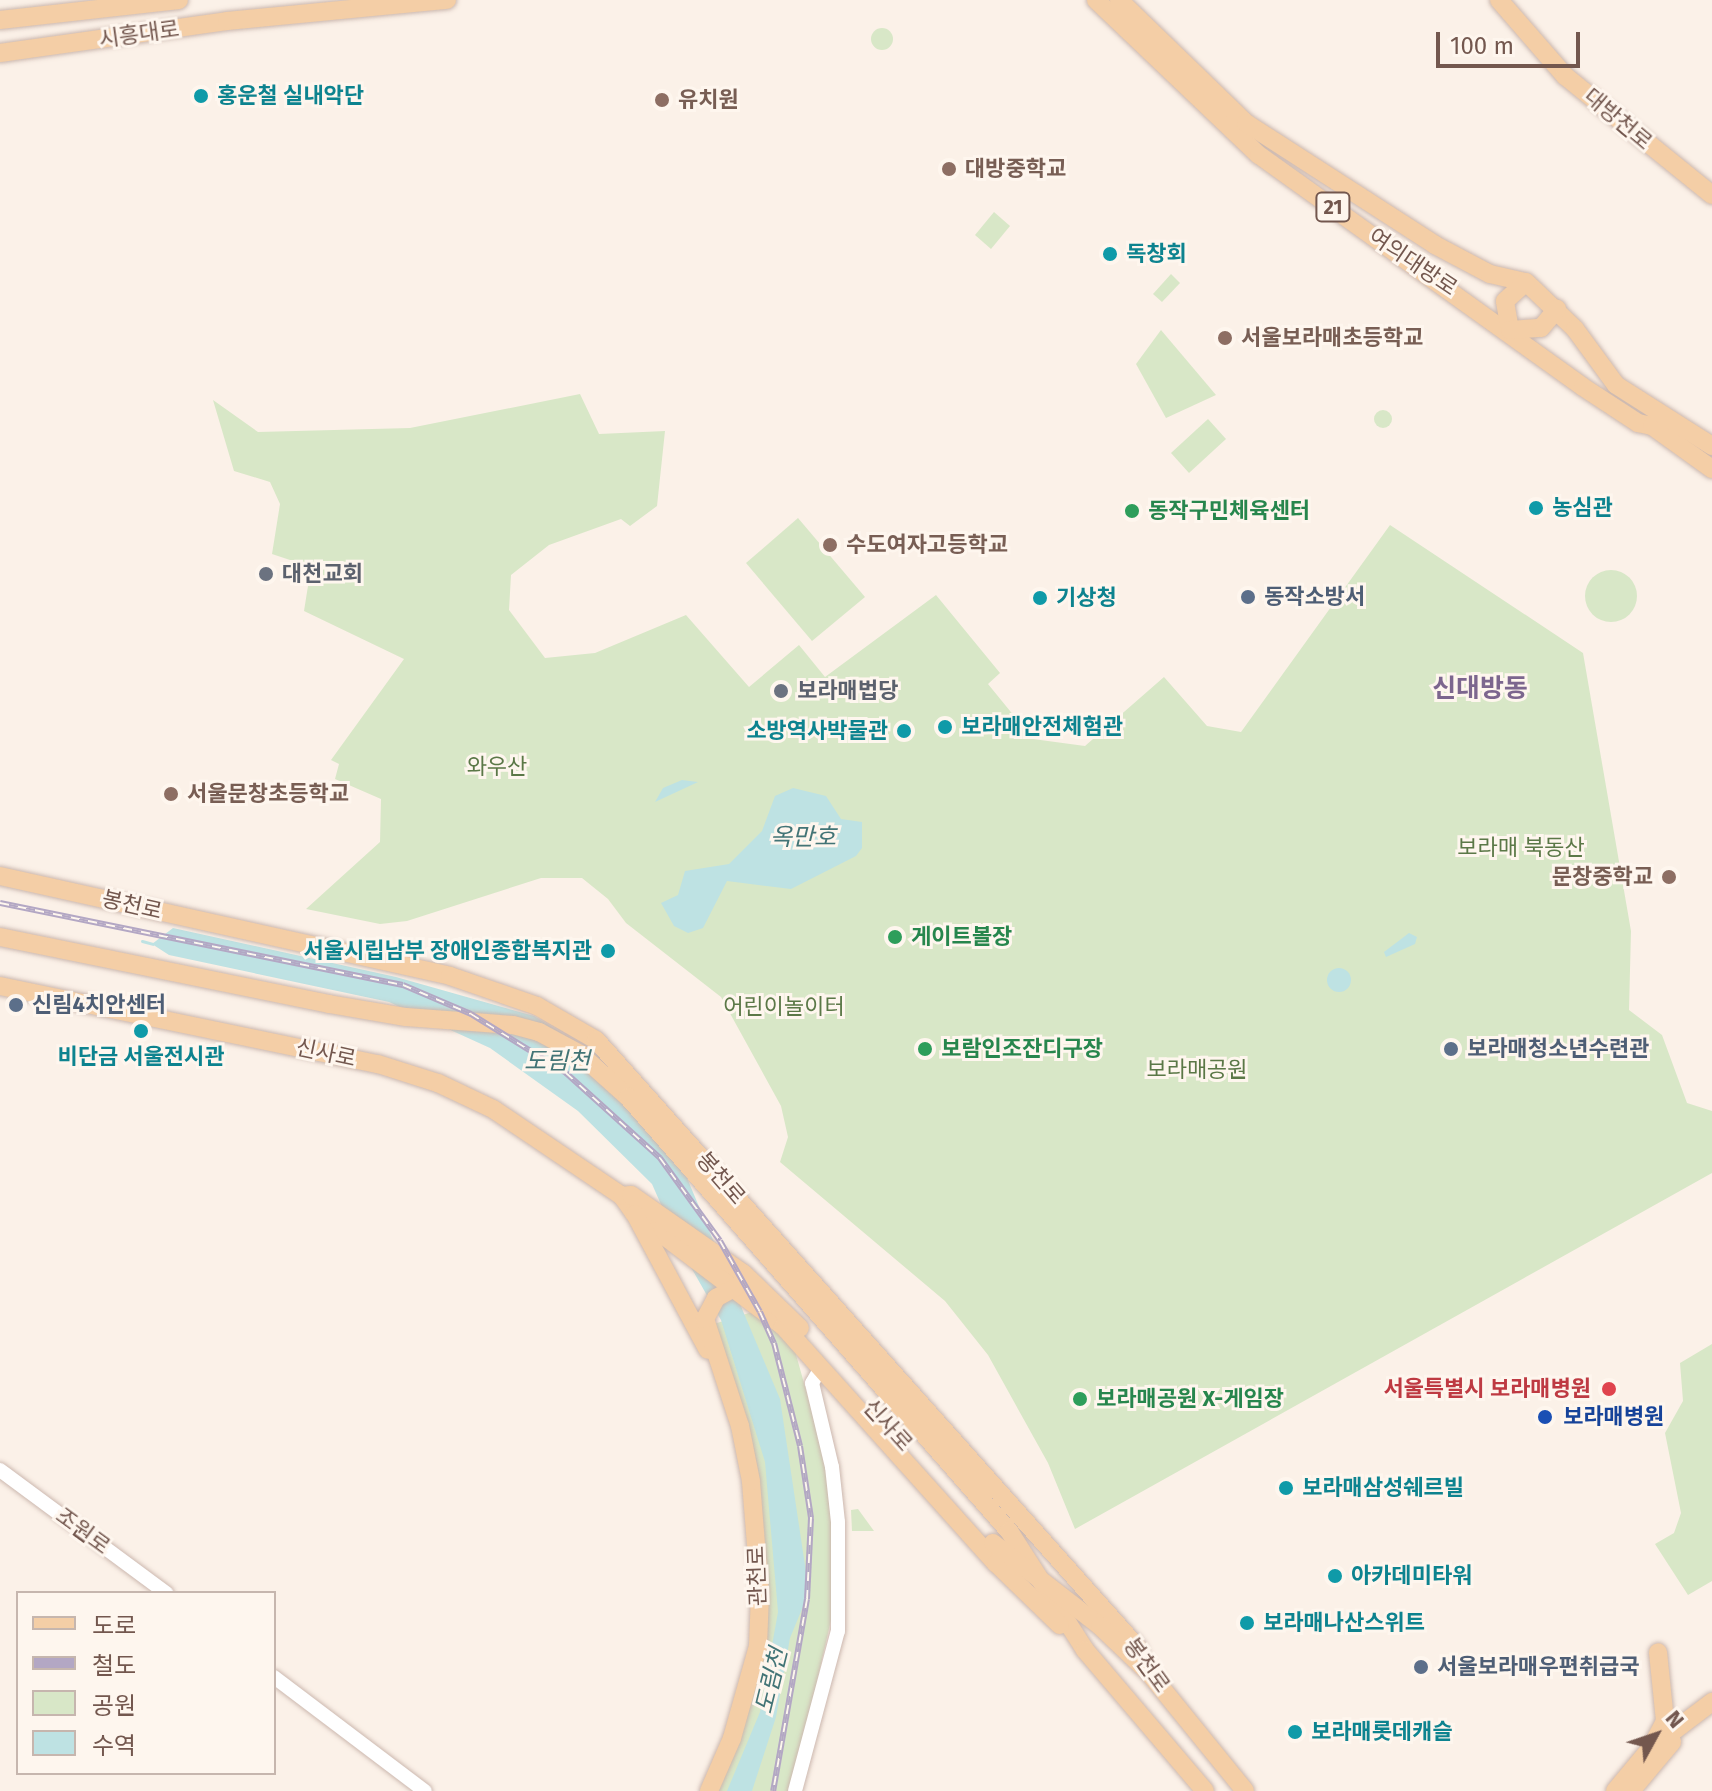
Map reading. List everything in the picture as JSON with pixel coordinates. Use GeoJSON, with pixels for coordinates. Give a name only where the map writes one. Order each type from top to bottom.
{"type":"FeatureCollection","features":[{"type":"Feature","properties":{"kind":"main road","name":"시흥대로"},"geometry":{"type":"LineString","coordinates":[[0,20],[179,0]]}},
{"type":"Feature","properties":{"kind":"main road"},"geometry":{"type":"LineString","coordinates":[[279,16],[447,0]]}},
{"type":"Feature","properties":{"kind":"main road","name":"여의대방로"},"geometry":{"type":"LineString","coordinates":[[1096,0],[1259,155],[1510,330],[1583,387],[1712,469]]}},
{"type":"Feature","properties":{"kind":"main road","name":"여의대방로"},"geometry":{"type":"LineString","coordinates":[[1119,0],[1198,80],[1264,136],[1435,245],[1490,274],[1526,282],[1557,309],[1616,385],[1712,446]]}},
{"type":"Feature","properties":{"kind":"main road","name":"대방천로"},"geometry":{"type":"LineString","coordinates":[[1499,0],[1565,76],[1712,195]]}},
{"type":"Feature","properties":{"kind":"main road","name":"시흥대로"},"geometry":{"type":"LineString","coordinates":[[0,53],[279,16]]}},
{"type":"Feature","properties":{"kind":"main road"},"geometry":{"type":"LineString","coordinates":[[1526,282],[1505,301],[1510,330],[1541,328],[1557,309]]}},
{"type":"Feature","properties":{"kind":"main road","name":"봉천로"},"geometry":{"type":"LineString","coordinates":[[0,876],[505,992],[596,1040],[633,1090],[1009,1531],[1085,1650],[1205,1791]]}},
{"type":"Feature","properties":{"kind":"main road","name":"봉천로"},"geometry":{"type":"LineString","coordinates":[[0,937],[329,1004],[406,1017],[513,1025],[539,1032],[580,1054],[633,1090],[1137,1647],[1146,1669],[1239,1785]]}},
{"type":"Feature","properties":{"kind":"main road","name":"신사로"},"geometry":{"type":"LineString","coordinates":[[0,986],[412,1074],[493,1109],[633,1206],[743,1273],[1002,1553],[1100,1626],[1126,1656],[1146,1669]]}},
{"type":"Feature","properties":{"kind":"main road","name":"신사로"},"geometry":{"type":"LineString","coordinates":[[633,1206],[808,1343],[821,1368],[996,1563],[1085,1650]]}},
{"type":"Feature","properties":{"kind":"main road","name":"관천로"},"geometry":{"type":"LineString","coordinates":[[633,1206],[688,1319],[715,1359]]}},
{"type":"Feature","properties":{"kind":"main road","name":"관천로"},"geometry":{"type":"LineString","coordinates":[[709,1791],[753,1676],[760,1594],[751,1481],[740,1426],[715,1359],[705,1319],[711,1304],[736,1287]]}},
{"type":"Feature","properties":{"kind":"main road"},"geometry":{"type":"LineString","coordinates":[[1615,1791],[1650,1749],[1665,1721],[1658,1652]]}},
{"type":"Feature","properties":{"kind":"main road"},"geometry":{"type":"LineString","coordinates":[[1650,1749],[1704,1706]]}},
{"type":"Feature","properties":{"kind":"main road"},"geometry":{"type":"LineString","coordinates":[[1631,1791],[1704,1706]]}},
{"type":"Feature","properties":{"kind":"street"},"geometry":{"type":"LineString","coordinates":[[279,16],[290,0]]}},
{"type":"Feature","properties":{"kind":"street"},"geometry":{"type":"LineString","coordinates":[[795,1791],[839,1619],[840,1550],[832,1467],[812,1383],[821,1368]]}},
{"type":"Feature","properties":{"kind":"street","name":"조원로"},"geometry":{"type":"LineString","coordinates":[[0,1470],[163,1591]]}},
{"type":"Feature","properties":{"kind":"street"},"geometry":{"type":"LineString","coordinates":[[276,1679],[425,1791]]}},
{"type":"Feature","properties":{"kind":"green space"},"geometry":{"type":"Polygon","coordinates":[[[882,28],[893,39],[882,50],[871,39],[882,28]]]}},
{"type":"Feature","properties":{"kind":"green space"},"geometry":{"type":"Polygon","coordinates":[[[994,212],[1010,226],[991,249],[975,235],[994,212]]]}},
{"type":"Feature","properties":{"kind":"green space"},"geometry":{"type":"Polygon","coordinates":[[[1171,274],[1180,283],[1162,302],[1153,294],[1171,274]]]}},
{"type":"Feature","properties":{"kind":"green space"},"geometry":{"type":"Polygon","coordinates":[[[1161,330],[1216,395],[1166,418],[1136,364],[1161,330]]]}},
{"type":"Feature","properties":{"kind":"green space","name":"보라매공원"},"geometry":{"type":"Polygon","coordinates":[[[580,394],[599,434],[665,431],[657,506],[630,526],[621,519],[549,545],[511,575],[509,610],[545,658],[595,653],[686,615],[749,687],[799,645],[825,677],[936,595],[1000,673],[988,684],[1033,739],[1085,746],[1164,677],[1207,726],[1241,732],[1390,525],[1583,653],[1631,931],[1629,1010],[1662,1035],[1687,1103],[1712,1111],[1712,1173],[1075,1529],[1048,1463],[988,1355],[945,1301],[780,1162],[788,1137],[781,1106],[721,997],[626,923],[608,899],[582,878],[541,878],[407,921],[380,924],[306,909],[380,842],[381,799],[335,779],[339,764],[331,760],[404,659],[304,611],[311,567],[272,554],[280,504],[270,482],[234,471],[213,400],[258,432],[410,428],[580,394]]]}},
{"type":"Feature","properties":{"kind":"green space"},"geometry":{"type":"Polygon","coordinates":[[[1383,410],[1392,419],[1383,428],[1374,419],[1383,410]]]}},
{"type":"Feature","properties":{"kind":"green space"},"geometry":{"type":"Polygon","coordinates":[[[1208,419],[1226,439],[1189,473],[1171,453],[1208,419]]]}},
{"type":"Feature","properties":{"kind":"green space"},"geometry":{"type":"Polygon","coordinates":[[[798,518],[865,597],[812,641],[746,563],[798,518]]]}},
{"type":"Feature","properties":{"kind":"green space"},"geometry":{"type":"Polygon","coordinates":[[[1611,570],[1629,578],[1637,596],[1629,614],[1611,622],[1593,614],[1585,596],[1593,578],[1611,570]]]}},
{"type":"Feature","properties":{"kind":"green space"},"geometry":{"type":"Polygon","coordinates":[[[774,1305],[795,1351],[827,1465],[833,1551],[831,1620],[792,1791],[712,1791],[761,1639],[744,1428],[698,1329],[774,1305]]]}},
{"type":"Feature","properties":{"kind":"green space"},"geometry":{"type":"Polygon","coordinates":[[[1712,1344],[1712,1581],[1688,1595],[1655,1544],[1674,1533],[1681,1513],[1665,1433],[1683,1401],[1680,1363],[1712,1344]]]}},
{"type":"Feature","properties":{"kind":"green space"},"geometry":{"type":"Polygon","coordinates":[[[858,1509],[874,1531],[852,1531],[851,1510],[858,1509]]]}},
{"type":"Feature","properties":{"kind":"water"},"geometry":{"type":"Polygon","coordinates":[[[682,780],[698,782],[655,802],[663,788],[682,780]]]}},
{"type":"Feature","properties":{"kind":"water","name":"옥만호"},"geometry":{"type":"Polygon","coordinates":[[[793,788],[826,796],[841,819],[862,822],[862,848],[856,856],[791,889],[727,881],[703,928],[688,933],[674,926],[661,903],[678,895],[685,871],[729,864],[762,831],[775,796],[793,788]]]}},
{"type":"Feature","properties":{"kind":"water","name":"도림천"},"geometry":{"type":"Polygon","coordinates":[[[173,928],[396,977],[534,1016],[587,1048],[687,1178],[780,1399],[809,1592],[790,1638],[776,1717],[752,1791],[727,1791],[760,1712],[778,1612],[765,1462],[721,1320],[680,1248],[652,1184],[578,1111],[490,1048],[389,1002],[169,955],[152,944],[173,928]]]}},
{"type":"Feature","properties":{"kind":"water"},"geometry":{"type":"Polygon","coordinates":[[[1409,933],[1417,937],[1415,944],[1386,957],[1384,952],[1409,933]]]}},
{"type":"Feature","properties":{"kind":"water"},"geometry":{"type":"Polygon","coordinates":[[[1339,968],[1350,975],[1351,980],[1344,991],[1339,992],[1328,985],[1327,980],[1334,969],[1339,968]]]}},
{"type":"Feature","properties":{"kind":"waterway","name":"도림천"},"geometry":{"type":"LineString","coordinates":[[142,941],[153,944]]}},
{"type":"Feature","properties":{"kind":"railway"},"geometry":{"type":"LineString","coordinates":[[0,903],[403,985],[471,1014],[566,1073],[660,1158],[720,1241],[760,1312],[774,1343],[800,1446],[811,1518],[807,1599],[773,1791]]}},
{"type":"Feature","properties":{"kind":"place","name":"홍운철 실내악단"},"geometry":{"type":"Point","coordinates":[201,96]}},
{"type":"Feature","properties":{"kind":"place","name":"유치원"},"geometry":{"type":"Point","coordinates":[662,100]}},
{"type":"Feature","properties":{"kind":"place","name":"대방중학교"},"geometry":{"type":"Point","coordinates":[949,169]}},
{"type":"Feature","properties":{"kind":"place","name":"독창회"},"geometry":{"type":"Point","coordinates":[1110,254]}},
{"type":"Feature","properties":{"kind":"place","name":"서울보라매초등학교"},"geometry":{"type":"Point","coordinates":[1225,338]}},
{"type":"Feature","properties":{"kind":"place","name":"농심관"},"geometry":{"type":"Point","coordinates":[1536,508]}},
{"type":"Feature","properties":{"kind":"place","name":"동작구민체육센터"},"geometry":{"type":"Point","coordinates":[1132,511]}},
{"type":"Feature","properties":{"kind":"place","name":"수도여자고등학교"},"geometry":{"type":"Point","coordinates":[830,545]}},
{"type":"Feature","properties":{"kind":"place","name":"대천교회"},"geometry":{"type":"Point","coordinates":[266,574]}},
{"type":"Feature","properties":{"kind":"place","name":"동작소방서"},"geometry":{"type":"Point","coordinates":[1248,597]}},
{"type":"Feature","properties":{"kind":"place","name":"기상청"},"geometry":{"type":"Point","coordinates":[1040,598]}},
{"type":"Feature","properties":{"kind":"place","name":"보라매법당"},"geometry":{"type":"Point","coordinates":[781,691]}},
{"type":"Feature","properties":{"kind":"place","name":"보라매안전체험관"},"geometry":{"type":"Point","coordinates":[945,727]}},
{"type":"Feature","properties":{"kind":"place","name":"소방역사박물관"},"geometry":{"type":"Point","coordinates":[904,731]}},
{"type":"Feature","properties":{"kind":"place","name":"서울문창초등학교"},"geometry":{"type":"Point","coordinates":[171,794]}},
{"type":"Feature","properties":{"kind":"place","name":"문창중학교"},"geometry":{"type":"Point","coordinates":[1669,877]}},
{"type":"Feature","properties":{"kind":"place","name":"게이트볼장"},"geometry":{"type":"Point","coordinates":[895,937]}},
{"type":"Feature","properties":{"kind":"place","name":"서울시립남부 장애인종합복지관"},"geometry":{"type":"Point","coordinates":[608,951]}},
{"type":"Feature","properties":{"kind":"place","name":"신림4치안센터"},"geometry":{"type":"Point","coordinates":[16,1005]}},
{"type":"Feature","properties":{"kind":"place","name":"비단금 서울전시관"},"geometry":{"type":"Point","coordinates":[141,1031]}},
{"type":"Feature","properties":{"kind":"place","name":"보람인조잔디구장"},"geometry":{"type":"Point","coordinates":[925,1049]}},
{"type":"Feature","properties":{"kind":"place","name":"보라매청소년수련관"},"geometry":{"type":"Point","coordinates":[1451,1049]}},
{"type":"Feature","properties":{"kind":"place","name":"서울특별시 보라매병원"},"geometry":{"type":"Point","coordinates":[1609,1389]}},
{"type":"Feature","properties":{"kind":"place","name":"보라매공원 X-게임장"},"geometry":{"type":"Point","coordinates":[1080,1399]}},
{"type":"Feature","properties":{"kind":"place","name":"보라매병원"},"geometry":{"type":"Point","coordinates":[1545,1417]}},
{"type":"Feature","properties":{"kind":"place","name":"보라매삼성쉐르빌"},"geometry":{"type":"Point","coordinates":[1286,1488]}},
{"type":"Feature","properties":{"kind":"place","name":"아카데미타워"},"geometry":{"type":"Point","coordinates":[1335,1576]}},
{"type":"Feature","properties":{"kind":"place","name":"보라매나산스위트"},"geometry":{"type":"Point","coordinates":[1247,1623]}},
{"type":"Feature","properties":{"kind":"place","name":"서울보라매우편취급국"},"geometry":{"type":"Point","coordinates":[1421,1667]}},
{"type":"Feature","properties":{"kind":"place","name":"보라매롯데캐슬"},"geometry":{"type":"Point","coordinates":[1295,1732]}},
{"type":"Feature","properties":{"kind":"district","name":"신대방동"},"geometry":{"type":"Point","coordinates":[1480,689]}},
{"type":"Feature","properties":{"kind":"park label","name":"와우산"},"geometry":{"type":"Point","coordinates":[497,767]}},
{"type":"Feature","properties":{"kind":"park label","name":"보라매 북동산"},"geometry":{"type":"Point","coordinates":[1521,848]}},
{"type":"Feature","properties":{"kind":"park label","name":"어린이놀이터"},"geometry":{"type":"Point","coordinates":[784,1007]}}]}
